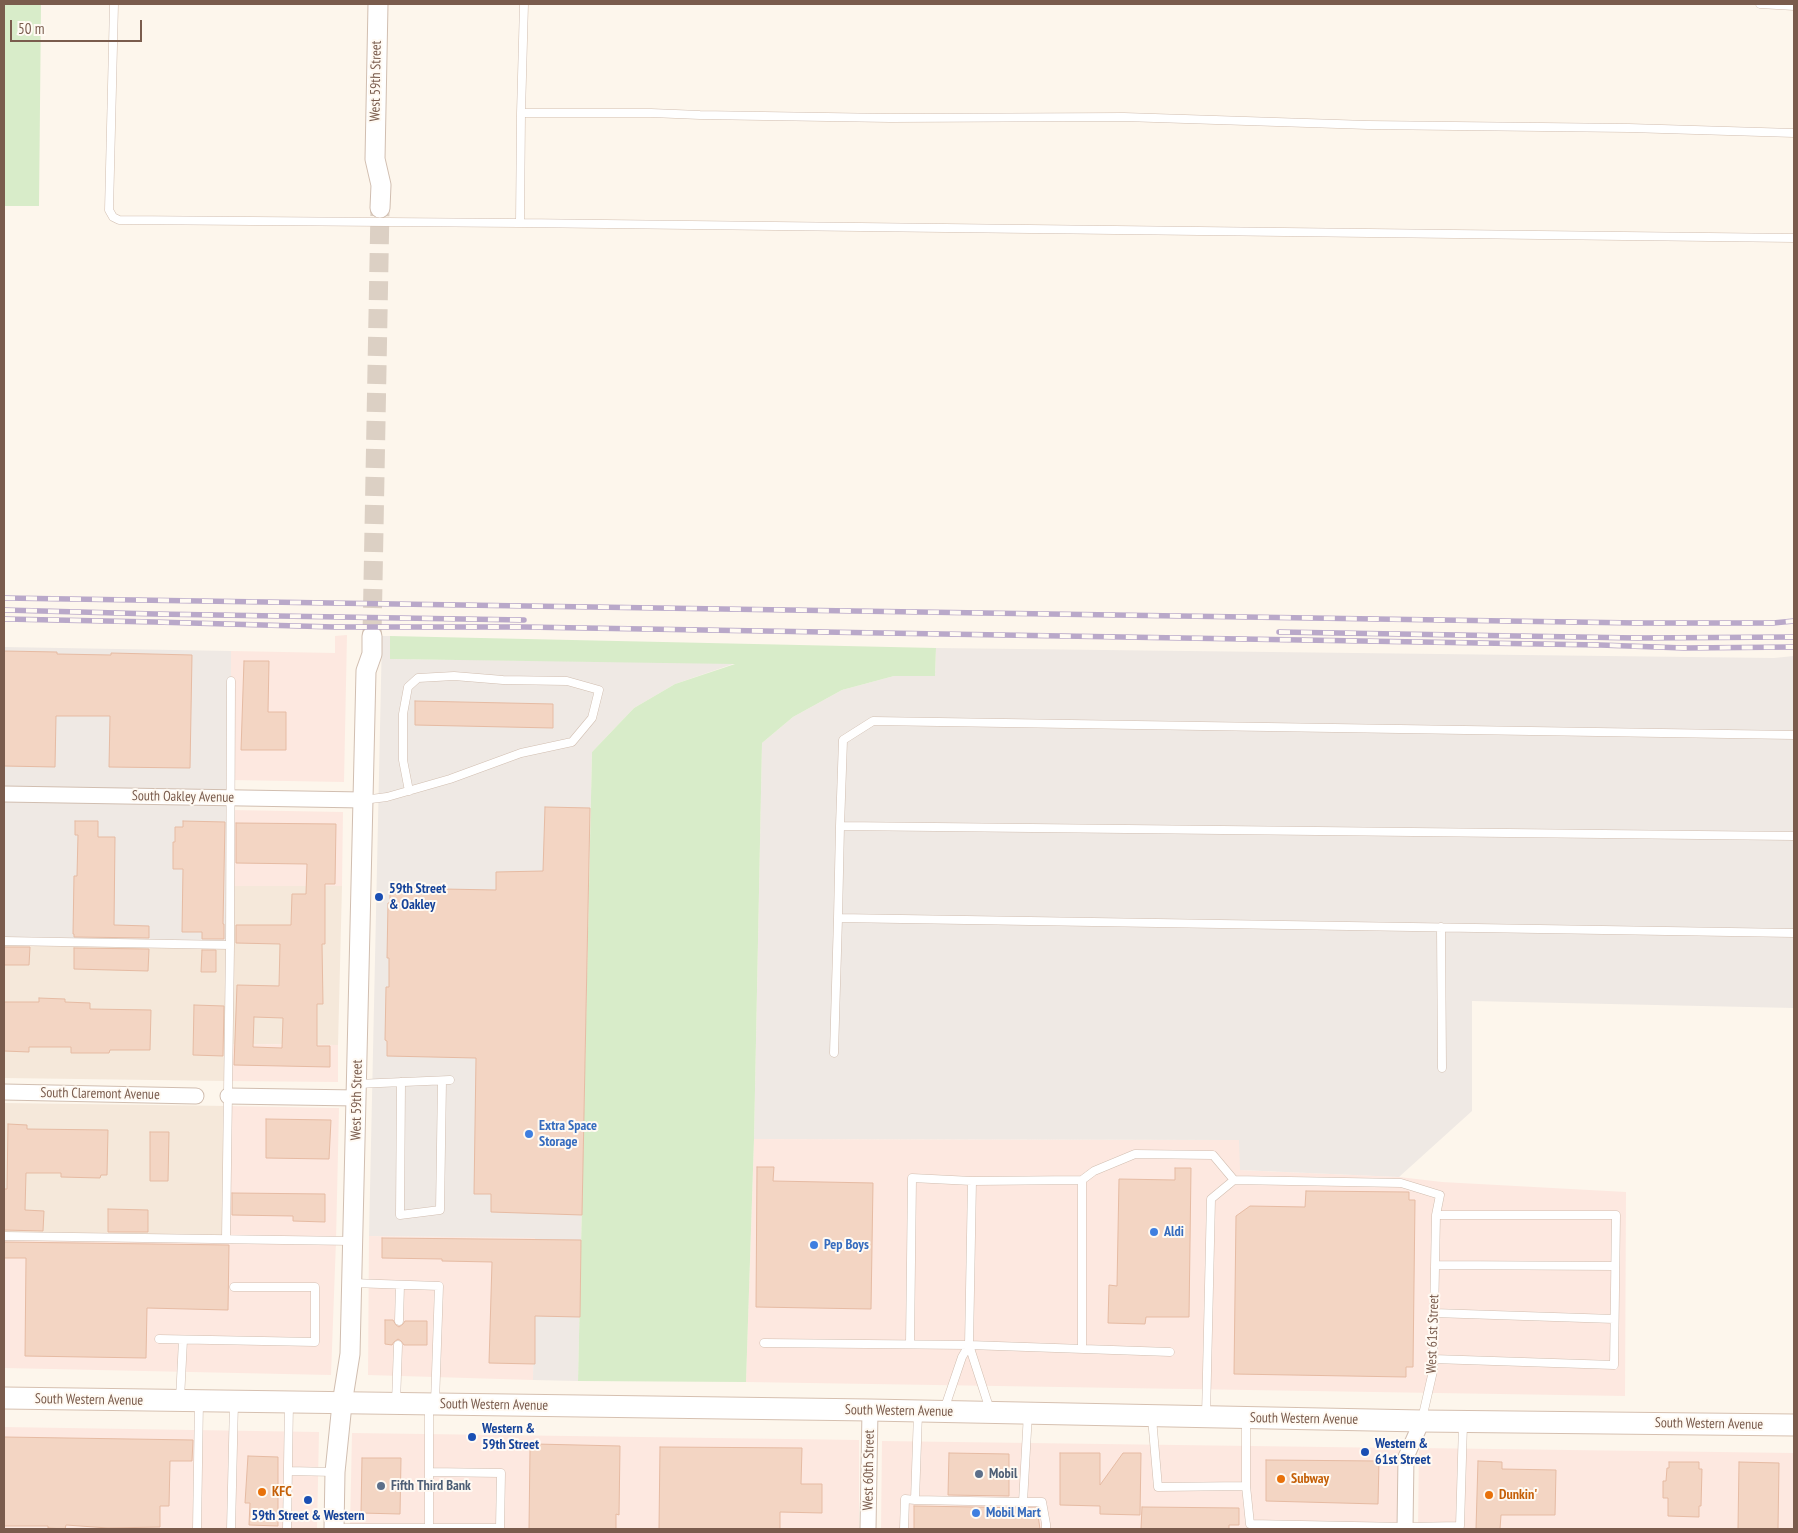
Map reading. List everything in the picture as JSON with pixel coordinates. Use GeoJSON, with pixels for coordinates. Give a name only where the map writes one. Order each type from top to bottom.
{"type":"FeatureCollection","features":[{"type":"Feature","properties":{"kind":"main road","name":"South Western Avenue"},"geometry":{"type":"LineString","coordinates":[[4,1398],[870,1410],[1463,1422],[1794,1425]]}},
{"type":"Feature","properties":{"kind":"street","name":"West 59th Street"},"geometry":{"type":"LineString","coordinates":[[374,208],[380,186],[375,159],[378,4]]}},
{"type":"Feature","properties":{"kind":"street","name":"West 59th Street"},"geometry":{"type":"LineString","coordinates":[[334,1529],[335,1472],[342,1404],[350,1354],[366,670],[372,654],[366,636]]}},
{"type":"Feature","properties":{"kind":"street","name":"South Oakley Avenue"},"geometry":{"type":"LineString","coordinates":[[4,794],[363,800]]}},
{"type":"Feature","properties":{"kind":"street"},"geometry":{"type":"LineString","coordinates":[[228,1096],[357,1091]]}},
{"type":"Feature","properties":{"kind":"street","name":"South Claremont Avenue"},"geometry":{"type":"LineString","coordinates":[[4,1092],[196,1096]]}},
{"type":"Feature","properties":{"kind":"street","name":"West 60th Street"},"geometry":{"type":"LineString","coordinates":[[868,1529],[870,1410]]}},
{"type":"Feature","properties":{"kind":"street","name":"West 61st Street"},"geometry":{"type":"LineString","coordinates":[[1405,1528],[1406,1457],[1422,1421]]}},
{"type":"Feature","properties":{"kind":"lane"},"geometry":{"type":"LineString","coordinates":[[114,4],[109,210],[113,217],[119,220],[1794,238]]}},
{"type":"Feature","properties":{"kind":"lane"},"geometry":{"type":"LineString","coordinates":[[520,223],[524,4]]}},
{"type":"Feature","properties":{"kind":"lane"},"geometry":{"type":"LineString","coordinates":[[1760,4],[1794,6]]}},
{"type":"Feature","properties":{"kind":"lane"},"geometry":{"type":"LineString","coordinates":[[521,114],[651,113],[890,118],[1124,117],[1368,125],[1620,128],[1794,133]]}},
{"type":"Feature","properties":{"kind":"lane"},"geometry":{"type":"LineString","coordinates":[[363,800],[409,791],[450,779],[521,753],[572,742],[592,718],[599,690],[567,681],[503,680],[454,676],[418,678],[408,687],[403,714],[403,760],[409,791]]}},
{"type":"Feature","properties":{"kind":"lane"},"geometry":{"type":"LineString","coordinates":[[226,1239],[231,681]]}},
{"type":"Feature","properties":{"kind":"lane"},"geometry":{"type":"LineString","coordinates":[[834,1053],[843,740],[873,721],[1794,734]]}},
{"type":"Feature","properties":{"kind":"lane"},"geometry":{"type":"LineString","coordinates":[[840,826],[1794,836]]}},
{"type":"Feature","properties":{"kind":"lane"},"geometry":{"type":"LineString","coordinates":[[838,918],[1794,933]]}},
{"type":"Feature","properties":{"kind":"lane"},"geometry":{"type":"LineString","coordinates":[[1441,927],[1442,1068]]}},
{"type":"Feature","properties":{"kind":"lane"},"geometry":{"type":"LineString","coordinates":[[4,941],[230,945]]}},
{"type":"Feature","properties":{"kind":"lane"},"geometry":{"type":"LineString","coordinates":[[357,1091],[401,1082],[446,1080],[440,1210],[400,1215],[401,1082]]}},
{"type":"Feature","properties":{"kind":"lane"},"geometry":{"type":"LineString","coordinates":[[910,1344],[912,1178],[972,1181],[1082,1180],[1094,1171],[1135,1154],[1213,1155],[1234,1180],[1210,1199],[1206,1417]]}},
{"type":"Feature","properties":{"kind":"lane"},"geometry":{"type":"LineString","coordinates":[[1082,1180],[1082,1349]]}},
{"type":"Feature","properties":{"kind":"lane","name":"West 61st Street"},"geometry":{"type":"LineString","coordinates":[[1234,1180],[1401,1182],[1440,1195],[1436,1215],[1433,1370],[1422,1421]]}},
{"type":"Feature","properties":{"kind":"lane"},"geometry":{"type":"LineString","coordinates":[[972,1181],[969,1345],[991,1413]]}},
{"type":"Feature","properties":{"kind":"lane"},"geometry":{"type":"LineString","coordinates":[[1433,1359],[1614,1365],[1616,1215],[1436,1215]]}},
{"type":"Feature","properties":{"kind":"lane"},"geometry":{"type":"LineString","coordinates":[[4,1236],[354,1241]]}},
{"type":"Feature","properties":{"kind":"lane"},"geometry":{"type":"LineString","coordinates":[[1435,1265],[1615,1266]]}},
{"type":"Feature","properties":{"kind":"lane"},"geometry":{"type":"LineString","coordinates":[[352,1283],[439,1286],[429,1472],[429,1528]]}},
{"type":"Feature","properties":{"kind":"lane"},"geometry":{"type":"LineString","coordinates":[[399,1320],[400,1285]]}},
{"type":"Feature","properties":{"kind":"lane"},"geometry":{"type":"LineString","coordinates":[[160,1339],[314,1342],[315,1287],[234,1288]]}},
{"type":"Feature","properties":{"kind":"lane"},"geometry":{"type":"LineString","coordinates":[[1434,1313],[1614,1319]]}},
{"type":"Feature","properties":{"kind":"lane"},"geometry":{"type":"LineString","coordinates":[[183,1340],[190,1401],[197,1529]]}},
{"type":"Feature","properties":{"kind":"lane"},"geometry":{"type":"LineString","coordinates":[[764,1343],[969,1345],[1170,1352]]}},
{"type":"Feature","properties":{"kind":"lane"},"geometry":{"type":"LineString","coordinates":[[396,1404],[398,1345]]}},
{"type":"Feature","properties":{"kind":"lane"},"geometry":{"type":"LineString","coordinates":[[944,1412],[962,1357],[969,1345]]}},
{"type":"Feature","properties":{"kind":"lane"},"geometry":{"type":"LineString","coordinates":[[232,1529],[234,1402]]}},
{"type":"Feature","properties":{"kind":"lane"},"geometry":{"type":"LineString","coordinates":[[287,1529],[289,1403]]}},
{"type":"Feature","properties":{"kind":"lane"},"geometry":{"type":"LineString","coordinates":[[915,1500],[918,1411]]}},
{"type":"Feature","properties":{"kind":"lane"},"geometry":{"type":"LineString","coordinates":[[1023,1502],[1028,1413]]}},
{"type":"Feature","properties":{"kind":"lane"},"geometry":{"type":"LineString","coordinates":[[1152,1416],[1158,1487],[1246,1486]]}},
{"type":"Feature","properties":{"kind":"lane"},"geometry":{"type":"LineString","coordinates":[[1246,1418],[1246,1486],[1250,1524],[1405,1528],[1460,1526],[1463,1422]]}},
{"type":"Feature","properties":{"kind":"lane"},"geometry":{"type":"LineString","coordinates":[[288,1471],[335,1472]]}},
{"type":"Feature","properties":{"kind":"lane"},"geometry":{"type":"LineString","coordinates":[[334,1529],[500,1528],[501,1473],[429,1472]]}},
{"type":"Feature","properties":{"kind":"lane"},"geometry":{"type":"LineString","coordinates":[[904,1529],[905,1499],[1042,1502],[1046,1529]]}},
{"type":"Feature","properties":{"kind":"shaded area"},"geometry":{"type":"Polygon","coordinates":[[[347,635],[344,782],[231,780],[231,651],[335,653],[335,636],[347,635]]]}},
{"type":"Feature","properties":{"kind":"shaded area"},"geometry":{"type":"Polygon","coordinates":[[[382,636],[390,636],[390,659],[736,663],[675,684],[634,708],[592,752],[578,1381],[533,1380],[535,1238],[369,1236],[382,636]]]}},
{"type":"Feature","properties":{"kind":"shaded area"},"geometry":{"type":"Polygon","coordinates":[[[4,647],[231,651],[230,945],[4,941],[4,647]]]}},
{"type":"Feature","properties":{"kind":"shaded area"},"geometry":{"type":"Polygon","coordinates":[[[936,648],[1774,658],[1794,656],[1794,1008],[1472,1001],[1472,1111],[1399,1177],[1240,1170],[1239,1140],[754,1139],[762,743],[793,717],[842,690],[894,676],[935,676],[936,648]]]}},
{"type":"Feature","properties":{"kind":"shaded area"},"geometry":{"type":"Polygon","coordinates":[[[231,810],[343,812],[342,886],[230,886],[231,810]]]}},
{"type":"Feature","properties":{"kind":"shaded area"},"geometry":{"type":"Polygon","coordinates":[[[230,886],[342,886],[338,1045],[229,1044],[228,1081],[4,1078],[4,941],[230,886]]]}},
{"type":"Feature","properties":{"kind":"shaded area"},"geometry":{"type":"Polygon","coordinates":[[[229,1044],[338,1045],[338,1082],[228,1081],[229,1044]]]}},
{"type":"Feature","properties":{"kind":"shaded area"},"geometry":{"type":"Polygon","coordinates":[[[4,1103],[228,1106],[226,1239],[4,1236],[4,1103]]]}},
{"type":"Feature","properties":{"kind":"shaded area"},"geometry":{"type":"Polygon","coordinates":[[[228,1106],[339,1108],[331,1375],[4,1368],[4,1236],[226,1239],[228,1106]]]}},
{"type":"Feature","properties":{"kind":"shaded area"},"geometry":{"type":"Polygon","coordinates":[[[754,1139],[1240,1140],[1240,1170],[1399,1177],[1442,1182],[1626,1192],[1625,1396],[746,1382],[754,1139]]]}},
{"type":"Feature","properties":{"kind":"shaded area"},"geometry":{"type":"Polygon","coordinates":[[[369,1236],[535,1238],[533,1380],[368,1375],[369,1236]]]}},
{"type":"Feature","properties":{"kind":"shaded area"},"geometry":{"type":"Polygon","coordinates":[[[4,1427],[319,1432],[317,1529],[4,1529],[4,1427]]]}},
{"type":"Feature","properties":{"kind":"shaded area"},"geometry":{"type":"Polygon","coordinates":[[[352,1433],[859,1440],[859,1529],[350,1529],[352,1433]]]}},
{"type":"Feature","properties":{"kind":"shaded area"},"geometry":{"type":"Polygon","coordinates":[[[882,1441],[1399,1448],[1397,1529],[881,1529],[882,1441]]]}},
{"type":"Feature","properties":{"kind":"shaded area"},"geometry":{"type":"Polygon","coordinates":[[[1419,1448],[1794,1453],[1794,1529],[1418,1529],[1419,1448]]]}},
{"type":"Feature","properties":{"kind":"green space"},"geometry":{"type":"Polygon","coordinates":[[[4,4],[41,4],[39,206],[4,206],[4,4]]]}},
{"type":"Feature","properties":{"kind":"green space"},"geometry":{"type":"Polygon","coordinates":[[[390,636],[936,648],[935,676],[894,676],[842,690],[793,717],[762,743],[754,1139],[746,1382],[578,1381],[592,752],[634,708],[675,684],[735,664],[390,659],[390,636]]]}},
{"type":"Feature","properties":{"kind":"building"},"geometry":{"type":"Polygon","coordinates":[[[4,651],[57,652],[57,654],[192,655],[190,768],[109,767],[110,716],[56,716],[55,767],[4,766],[4,651]]]}},
{"type":"Feature","properties":{"kind":"building"},"geometry":{"type":"Polygon","coordinates":[[[244,661],[269,661],[268,712],[286,712],[286,750],[241,750],[244,661]]]}},
{"type":"Feature","properties":{"kind":"building"},"geometry":{"type":"Polygon","coordinates":[[[415,701],[553,704],[553,728],[415,725],[415,701]]]}},
{"type":"Feature","properties":{"kind":"building","name":"Extra Space Storage"},"geometry":{"type":"Polygon","coordinates":[[[545,807],[590,808],[582,1215],[491,1212],[491,1194],[474,1194],[476,1058],[387,1056],[387,1041],[385,1040],[386,987],[389,987],[389,958],[387,958],[390,888],[496,890],[496,872],[543,871],[545,807]]]}},
{"type":"Feature","properties":{"kind":"building"},"geometry":{"type":"Polygon","coordinates":[[[75,821],[98,821],[98,837],[115,837],[114,925],[149,926],[149,938],[74,937],[74,876],[77,876],[78,835],[75,835],[75,821]]]}},
{"type":"Feature","properties":{"kind":"building"},"geometry":{"type":"Polygon","coordinates":[[[183,821],[225,822],[224,939],[202,939],[202,932],[182,932],[183,869],[173,869],[173,842],[175,842],[175,827],[183,827],[183,821]]]}},
{"type":"Feature","properties":{"kind":"building"},"geometry":{"type":"Polygon","coordinates":[[[236,823],[336,824],[335,884],[325,884],[325,944],[322,944],[323,1004],[317,1004],[317,1046],[330,1046],[330,1067],[234,1065],[237,985],[279,986],[280,944],[236,943],[236,925],[291,925],[292,894],[306,894],[307,864],[236,863],[236,823]],[[254,1017],[253,1047],[282,1048],[283,1018],[254,1017]]]}},
{"type":"Feature","properties":{"kind":"building"},"geometry":{"type":"Polygon","coordinates":[[[4,947],[30,947],[29,965],[4,965],[4,947]]]}},
{"type":"Feature","properties":{"kind":"building"},"geometry":{"type":"Polygon","coordinates":[[[74,948],[149,949],[148,971],[74,969],[74,948]]]}},
{"type":"Feature","properties":{"kind":"building"},"geometry":{"type":"Polygon","coordinates":[[[202,950],[216,950],[216,972],[201,972],[202,950]]]}},
{"type":"Feature","properties":{"kind":"building"},"geometry":{"type":"Polygon","coordinates":[[[39,998],[65,999],[65,1002],[90,1003],[90,1009],[151,1010],[150,1050],[110,1050],[109,1053],[71,1053],[71,1047],[29,1047],[29,1052],[4,1051],[4,1002],[39,1002],[39,998]]]}},
{"type":"Feature","properties":{"kind":"building"},"geometry":{"type":"Polygon","coordinates":[[[194,1005],[224,1006],[223,1056],[193,1055],[194,1005]]]}},
{"type":"Feature","properties":{"kind":"building"},"geometry":{"type":"Polygon","coordinates":[[[266,1119],[331,1120],[329,1159],[266,1158],[266,1119]]]}},
{"type":"Feature","properties":{"kind":"building"},"geometry":{"type":"Polygon","coordinates":[[[8,1124],[27,1125],[27,1129],[108,1130],[107,1175],[101,1175],[100,1178],[61,1177],[61,1173],[26,1173],[25,1210],[44,1211],[43,1231],[4,1230],[4,1189],[7,1189],[8,1124]]]}},
{"type":"Feature","properties":{"kind":"building"},"geometry":{"type":"Polygon","coordinates":[[[150,1132],[169,1132],[168,1181],[150,1181],[150,1132]]]}},
{"type":"Feature","properties":{"kind":"building","name":"Pep Boys"},"geometry":{"type":"Polygon","coordinates":[[[757,1167],[774,1167],[773,1181],[873,1183],[871,1309],[756,1307],[757,1167]]]}},
{"type":"Feature","properties":{"kind":"building","name":"Aldi"},"geometry":{"type":"Polygon","coordinates":[[[1175,1168],[1191,1168],[1189,1317],[1146,1317],[1145,1324],[1108,1323],[1109,1285],[1117,1286],[1119,1179],[1175,1180],[1175,1168]]]}},
{"type":"Feature","properties":{"kind":"building"},"geometry":{"type":"Polygon","coordinates":[[[1306,1191],[1409,1192],[1409,1200],[1415,1200],[1413,1367],[1406,1367],[1406,1377],[1234,1374],[1236,1216],[1250,1206],[1305,1207],[1306,1191]]]}},
{"type":"Feature","properties":{"kind":"building"},"geometry":{"type":"Polygon","coordinates":[[[232,1193],[325,1194],[325,1222],[293,1221],[293,1216],[232,1215],[232,1193]]]}},
{"type":"Feature","properties":{"kind":"building"},"geometry":{"type":"Polygon","coordinates":[[[108,1209],[148,1210],[148,1232],[108,1232],[108,1209]]]}},
{"type":"Feature","properties":{"kind":"building"},"geometry":{"type":"Polygon","coordinates":[[[382,1238],[581,1240],[580,1317],[535,1316],[535,1364],[489,1363],[492,1262],[382,1258],[382,1238]]]}},
{"type":"Feature","properties":{"kind":"building"},"geometry":{"type":"Polygon","coordinates":[[[4,1242],[229,1245],[228,1310],[147,1308],[146,1358],[25,1356],[26,1258],[4,1258],[4,1242]]]}},
{"type":"Feature","properties":{"kind":"building"},"geometry":{"type":"Polygon","coordinates":[[[385,1320],[393,1320],[399,1327],[405,1321],[427,1321],[427,1345],[404,1345],[398,1339],[392,1345],[385,1344],[385,1320]]]}},
{"type":"Feature","properties":{"kind":"building"},"geometry":{"type":"Polygon","coordinates":[[[4,1437],[193,1440],[192,1461],[170,1461],[169,1506],[160,1506],[160,1527],[108,1528],[66,1525],[65,1529],[48,1528],[48,1526],[4,1526],[4,1437]]]}},
{"type":"Feature","properties":{"kind":"building"},"geometry":{"type":"Polygon","coordinates":[[[535,1444],[620,1446],[619,1515],[616,1514],[616,1529],[529,1529],[530,1450],[535,1444]]]}},
{"type":"Feature","properties":{"kind":"building"},"geometry":{"type":"Polygon","coordinates":[[[660,1447],[802,1448],[801,1484],[822,1484],[822,1513],[780,1512],[780,1529],[659,1529],[660,1447]]]}},
{"type":"Feature","properties":{"kind":"building","name":"Mobil"},"geometry":{"type":"Polygon","coordinates":[[[949,1453],[1009,1454],[1009,1496],[948,1495],[949,1453]]]}},
{"type":"Feature","properties":{"kind":"building"},"geometry":{"type":"Polygon","coordinates":[[[1060,1453],[1100,1453],[1100,1485],[1123,1453],[1141,1453],[1140,1515],[1100,1514],[1100,1506],[1060,1505],[1060,1453]]]}},
{"type":"Feature","properties":{"kind":"building","name":"KFC"},"geometry":{"type":"Polygon","coordinates":[[[248,1456],[278,1457],[278,1526],[249,1525],[250,1503],[245,1503],[248,1456]]]}},
{"type":"Feature","properties":{"kind":"building","name":"Fifth Third Bank"},"geometry":{"type":"Polygon","coordinates":[[[362,1458],[401,1458],[400,1514],[361,1513],[362,1458]]]}},
{"type":"Feature","properties":{"kind":"building"},"geometry":{"type":"Polygon","coordinates":[[[1266,1460],[1379,1461],[1378,1504],[1266,1501],[1266,1460]]]}},
{"type":"Feature","properties":{"kind":"building"},"geometry":{"type":"Polygon","coordinates":[[[1478,1461],[1502,1462],[1502,1469],[1556,1470],[1555,1515],[1501,1515],[1500,1529],[1476,1529],[1478,1461]]]}},
{"type":"Feature","properties":{"kind":"building"},"geometry":{"type":"Polygon","coordinates":[[[1669,1462],[1699,1462],[1699,1469],[1702,1469],[1699,1517],[1668,1516],[1668,1498],[1663,1498],[1663,1481],[1666,1481],[1669,1462]]]}},
{"type":"Feature","properties":{"kind":"building"},"geometry":{"type":"Polygon","coordinates":[[[1739,1462],[1779,1463],[1778,1529],[1738,1529],[1739,1462]]]}},
{"type":"Feature","properties":{"kind":"building","name":"Mobil Mart"},"geometry":{"type":"Polygon","coordinates":[[[914,1506],[1037,1508],[1040,1529],[914,1529],[914,1506]]]}},
{"type":"Feature","properties":{"kind":"building"},"geometry":{"type":"Polygon","coordinates":[[[1142,1507],[1239,1508],[1239,1525],[1229,1525],[1229,1529],[1141,1529],[1142,1507]]]}},
{"type":"Feature","properties":{"kind":"tunnel"},"geometry":{"type":"LineString","coordinates":[[372,636],[380,208]]}},
{"type":"Feature","properties":{"kind":"railway"},"geometry":{"type":"LineString","coordinates":[[4,598],[1637,623],[1773,623],[1794,621]]}},
{"type":"Feature","properties":{"kind":"railway"},"geometry":{"type":"LineString","coordinates":[[4,610],[524,620]]}},
{"type":"Feature","properties":{"kind":"railway"},"geometry":{"type":"LineString","coordinates":[[4,619],[334,627],[524,627],[1684,648],[1794,647]]}},
{"type":"Feature","properties":{"kind":"railway"},"geometry":{"type":"LineString","coordinates":[[1279,632],[1637,638],[1794,637]]}},
{"type":"Feature","properties":{"kind":"place","name":"59th Street & Oakley"},"geometry":{"type":"Point","coordinates":[379,897]}},
{"type":"Feature","properties":{"kind":"place","name":"Extra Space Storage"},"geometry":{"type":"Point","coordinates":[529,1134]}},
{"type":"Feature","properties":{"kind":"place","name":"Aldi"},"geometry":{"type":"Point","coordinates":[1154,1232]}},
{"type":"Feature","properties":{"kind":"place","name":"Pep Boys"},"geometry":{"type":"Point","coordinates":[814,1245]}},
{"type":"Feature","properties":{"kind":"place","name":"Western & 59th Street"},"geometry":{"type":"Point","coordinates":[472,1437]}},
{"type":"Feature","properties":{"kind":"place","name":"Western & 61st Street"},"geometry":{"type":"Point","coordinates":[1365,1452]}},
{"type":"Feature","properties":{"kind":"place","name":"Mobil"},"geometry":{"type":"Point","coordinates":[979,1474]}},
{"type":"Feature","properties":{"kind":"place","name":"Subway"},"geometry":{"type":"Point","coordinates":[1281,1479]}},
{"type":"Feature","properties":{"kind":"place","name":"Fifth Third Bank"},"geometry":{"type":"Point","coordinates":[381,1486]}},
{"type":"Feature","properties":{"kind":"place","name":"KFC"},"geometry":{"type":"Point","coordinates":[262,1492]}},
{"type":"Feature","properties":{"kind":"place","name":"Dunkin'"},"geometry":{"type":"Point","coordinates":[1489,1495]}},
{"type":"Feature","properties":{"kind":"place","name":"59th Street & Western"},"geometry":{"type":"Point","coordinates":[308,1500]}},
{"type":"Feature","properties":{"kind":"place","name":"Mobil Mart"},"geometry":{"type":"Point","coordinates":[976,1513]}}]}
